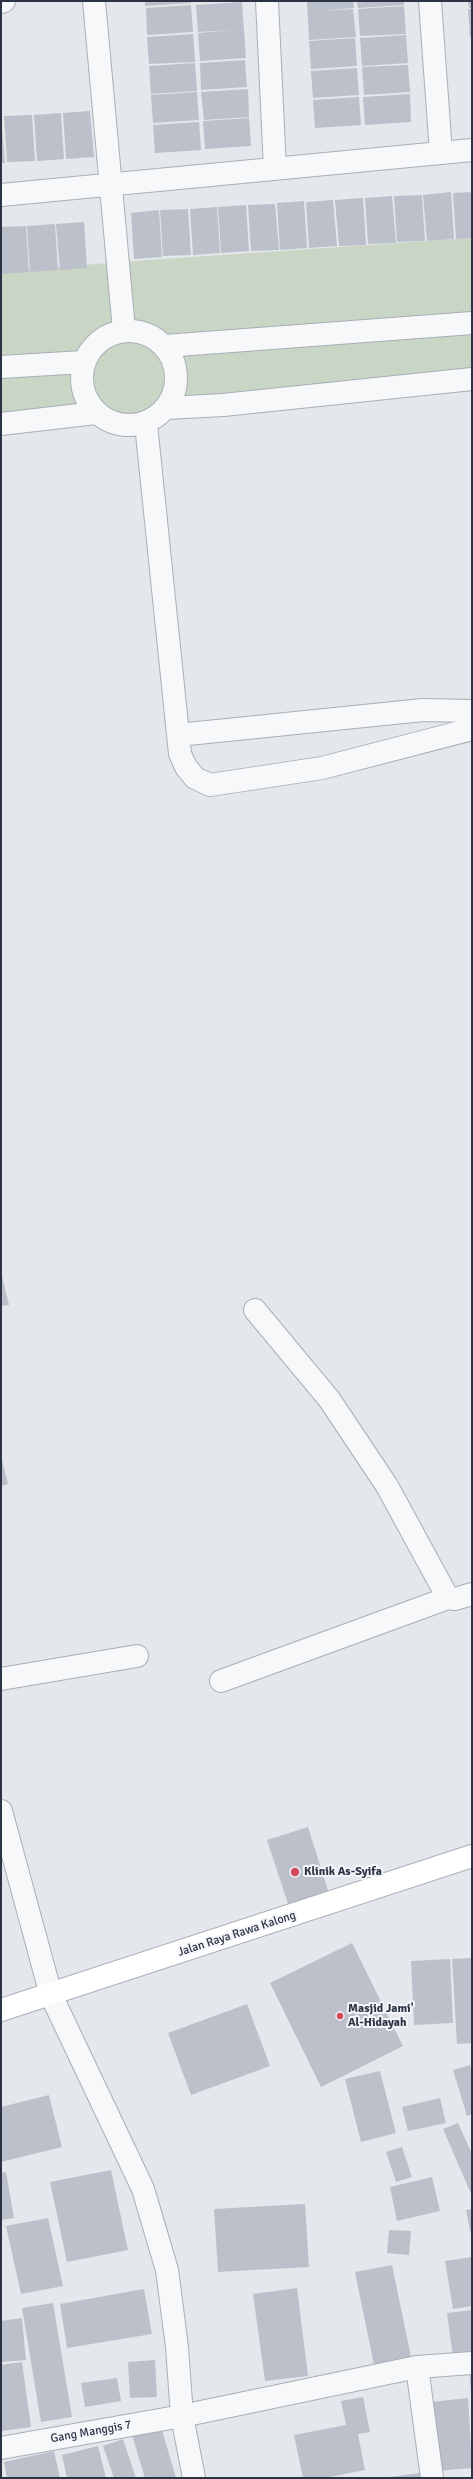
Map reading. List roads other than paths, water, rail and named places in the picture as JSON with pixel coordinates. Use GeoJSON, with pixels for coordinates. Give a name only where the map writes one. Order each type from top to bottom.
{"type":"FeatureCollection","features":[{"type":"Feature","properties":{"kind":"street"},"geometry":{"type":"LineString","coordinates":[[94,1],[112,185],[124,330]]}},
{"type":"Feature","properties":{"kind":"street"},"geometry":{"type":"LineString","coordinates":[[268,1],[275,169]]}},
{"type":"Feature","properties":{"kind":"street"},"geometry":{"type":"LineString","coordinates":[[430,1],[441,153]]}},
{"type":"Feature","properties":{"kind":"street"},"geometry":{"type":"LineString","coordinates":[[1,195],[472,150]]}},
{"type":"Feature","properties":{"kind":"street"},"geometry":{"type":"LineString","coordinates":[[165,346],[472,323]]}},
{"type":"Feature","properties":{"kind":"street"},"geometry":{"type":"LineString","coordinates":[[124,330],[144,332],[165,346],[174,362],[176,386],[167,408],[146,424],[119,426],[96,413],[82,389],[83,362],[100,340],[124,330]]}},
{"type":"Feature","properties":{"kind":"street"},"geometry":{"type":"LineString","coordinates":[[1,367],[83,362]]}},
{"type":"Feature","properties":{"kind":"street"},"geometry":{"type":"LineString","coordinates":[[167,408],[223,405],[472,379]]}},
{"type":"Feature","properties":{"kind":"street"},"geometry":{"type":"LineString","coordinates":[[1,424],[96,413]]}},
{"type":"Feature","properties":{"kind":"street"},"geometry":{"type":"LineString","coordinates":[[146,424],[180,754],[186,767],[195,778],[210,785],[322,768],[472,729]]}},
{"type":"Feature","properties":{"kind":"street"},"geometry":{"type":"LineString","coordinates":[[178,735],[423,710],[472,711]]}},
{"type":"Feature","properties":{"kind":"street"},"geometry":{"type":"LineString","coordinates":[[255,1310],[329,1399],[387,1486],[448,1598]]}},
{"type":"Feature","properties":{"kind":"street"},"geometry":{"type":"LineString","coordinates":[[221,1681],[448,1598],[455,1599],[472,1594]]}},
{"type":"Feature","properties":{"kind":"street"},"geometry":{"type":"LineString","coordinates":[[1,1679],[137,1656]]}},
{"type":"Feature","properties":{"kind":"street"},"geometry":{"type":"LineString","coordinates":[[1,1811],[51,1995],[143,2189],[167,2270],[177,2347],[182,2416],[194,2478]]}},
{"type":"Feature","properties":{"kind":"street","name":"Jalan Raya Rawa Kalong"},"geometry":{"type":"LineString","coordinates":[[1,2010],[51,1995],[472,1856]]}},
{"type":"Feature","properties":{"kind":"street","name":"Gang Manggis 7"},"geometry":{"type":"LineString","coordinates":[[1,2448],[182,2416],[417,2367],[472,2363]]}},
{"type":"Feature","properties":{"kind":"street"},"geometry":{"type":"LineString","coordinates":[[417,2367],[432,2478]]}},
{"type":"Feature","properties":{"kind":"place","name":"Klinik As-Syifa"},"geometry":{"type":"Point","coordinates":[295,1872]}},
{"type":"Feature","properties":{"kind":"place","name":"Masjid Jami' Al-Hidayah"},"geometry":{"type":"Point","coordinates":[340,2016]}}]}
